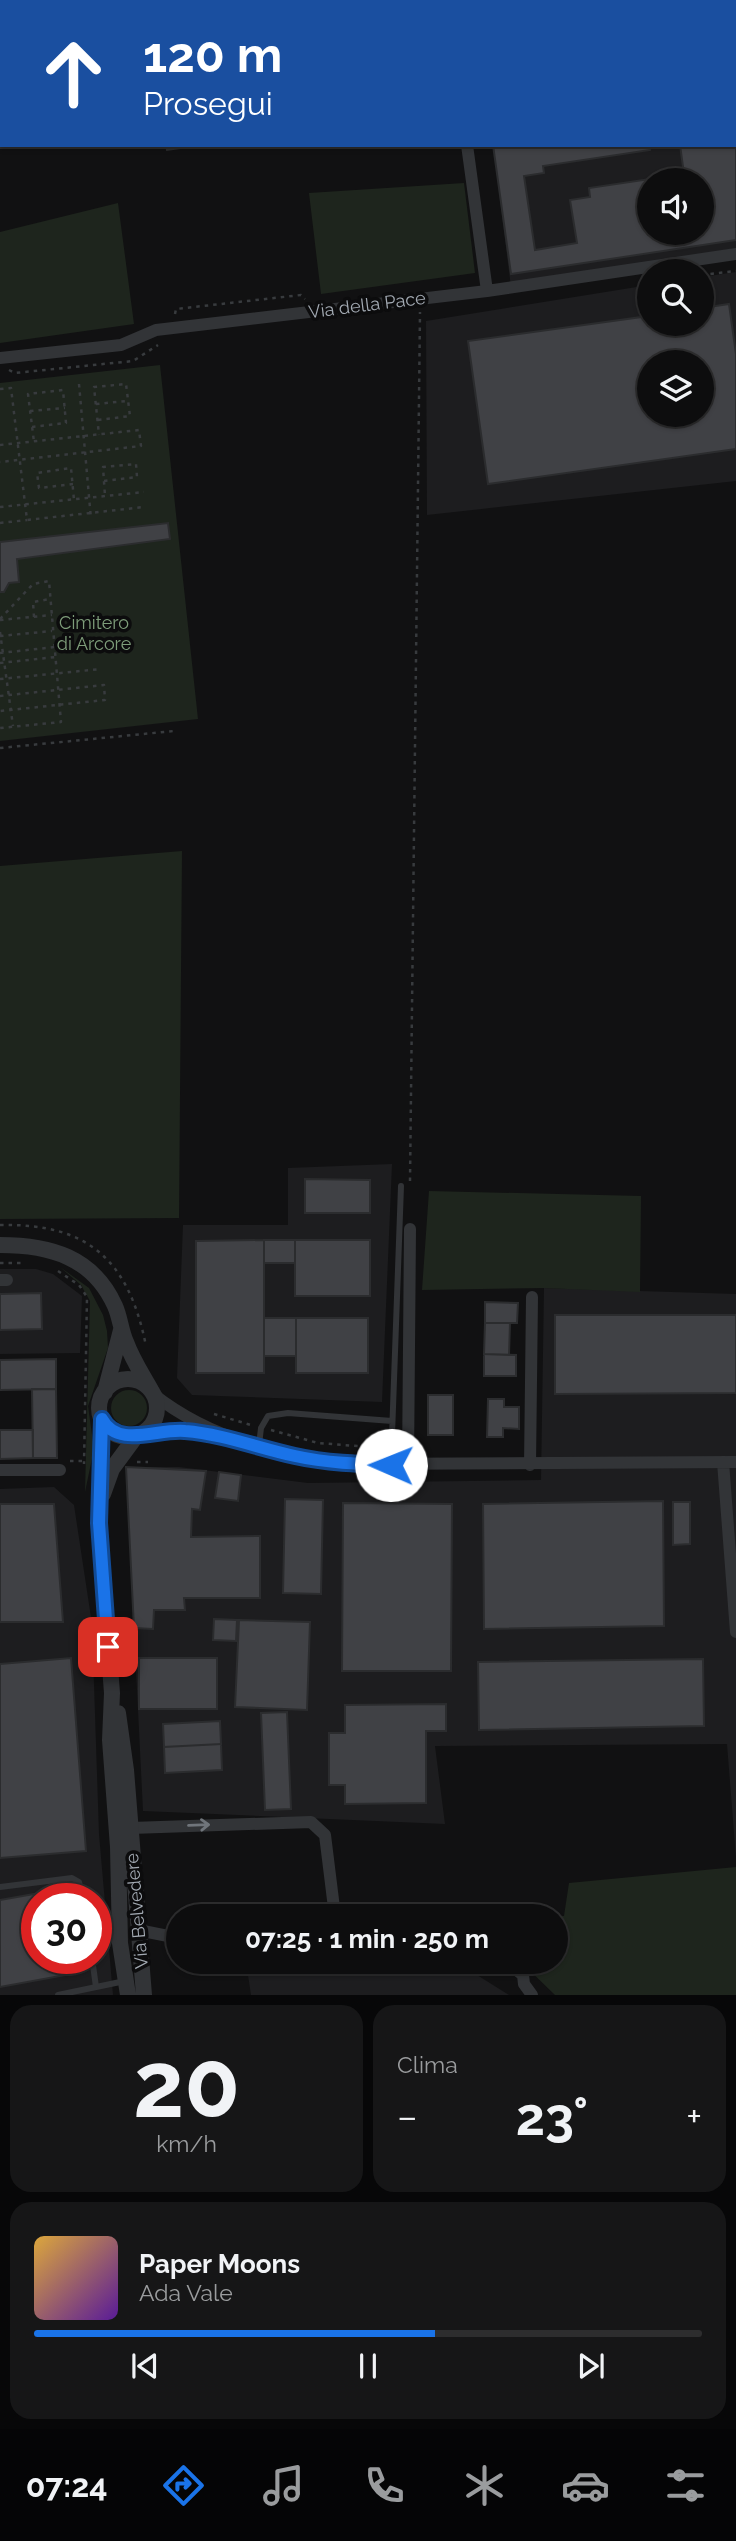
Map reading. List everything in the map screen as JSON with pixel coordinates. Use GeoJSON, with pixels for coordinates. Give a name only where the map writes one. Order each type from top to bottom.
{"type":"FeatureCollection","features":[{"type":"Feature","properties":{"kind":"street"},"geometry":{"type":"LineString","coordinates":[[467,147],[487,291]]}},
{"type":"Feature","properties":{"kind":"street","name":"Via della Pace"},"geometry":{"type":"LineString","coordinates":[[0,358],[121,345],[156,330],[487,291],[736,254]]}},
{"type":"Feature","properties":{"kind":"street"},"geometry":{"type":"LineString","coordinates":[[408,1465],[410,1229]]}},
{"type":"Feature","properties":{"kind":"street"},"geometry":{"type":"LineString","coordinates":[[0,1245],[50,1249],[77,1259],[99,1278],[116,1308],[121,1330],[157,1405],[156,1417],[140,1434]]}},
{"type":"Feature","properties":{"kind":"street"},"geometry":{"type":"LineString","coordinates":[[530,1465],[532,1297]]}},
{"type":"Feature","properties":{"kind":"street"},"geometry":{"type":"LineString","coordinates":[[121,1330],[100,1404],[102,1419],[115,1433],[140,1434],[176,1430],[222,1436],[307,1458],[354,1464],[729,1462],[736,1632]]}},
{"type":"Feature","properties":{"kind":"street"},"geometry":{"type":"LineString","coordinates":[[105,1392],[114,1383],[130,1379],[142,1383],[198,1425],[222,1436]]}},
{"type":"Feature","properties":{"kind":"street","name":"Via Belvedere"},"geometry":{"type":"LineString","coordinates":[[102,1419],[100,1503],[112,1693],[110,1740],[118,1860],[118,1923],[128,1990]]}},
{"type":"Feature","properties":{"kind":"street","name":"Via Belvedere"},"geometry":{"type":"LineString","coordinates":[[100,1503],[112,1469],[140,1434]]}},
{"type":"Feature","properties":{"kind":"street"},"geometry":{"type":"LineString","coordinates":[[0,1470],[60,1470]]}},
{"type":"Feature","properties":{"kind":"street","name":"Via Belvedere"},"geometry":{"type":"LineString","coordinates":[[112,1693],[122,1733],[144,1995]]}},
{"type":"Feature","properties":{"kind":"street","name":"Via Belvedere"},"geometry":{"type":"LineString","coordinates":[[114,1790],[122,1818],[131,1828]]}},
{"type":"Feature","properties":{"kind":"street"},"geometry":{"type":"LineString","coordinates":[[131,1828],[311,1822],[325,1835],[334,1904]]}},
{"type":"Feature","properties":{"kind":"street"},"geometry":{"type":"LineString","coordinates":[[118,1860],[124,1879],[127,1918],[138,1930],[166,1936]]}},
{"type":"Feature","properties":{"kind":"street"},"geometry":{"type":"LineString","coordinates":[[128,1990],[130,1943],[138,1930]]}},
{"type":"Feature","properties":{"kind":"street"},"geometry":{"type":"LineString","coordinates":[[522,1974],[524,1984],[532,1995]]}},
{"type":"Feature","properties":{"kind":"lane"},"geometry":{"type":"LineString","coordinates":[[391,1465],[401,1186]]}},
{"type":"Feature","properties":{"kind":"lane"},"geometry":{"type":"LineString","coordinates":[[258,1446],[261,1428],[268,1416],[288,1413],[392,1420]]}},
{"type":"Feature","properties":{"kind":"lane"},"geometry":{"type":"LineString","coordinates":[[32,1883],[72,1878],[79,1883]]}},
{"type":"Feature","properties":{"kind":"lane"},"geometry":{"type":"LineString","coordinates":[[0,1887],[21,1884]]}},
{"type":"Feature","properties":{"kind":"lane"},"geometry":{"type":"LineString","coordinates":[[94,1974],[96,1987]]}},
{"type":"Feature","properties":{"kind":"lane"},"geometry":{"type":"LineString","coordinates":[[58,1995],[96,1987],[128,1990]]}},
{"type":"Feature","properties":{"kind":"path"},"geometry":{"type":"LineString","coordinates":[[714,274],[736,271]]}},
{"type":"Feature","properties":{"kind":"path"},"geometry":{"type":"LineString","coordinates":[[174,328],[176,309],[300,295],[305,299],[307,312]]}},
{"type":"Feature","properties":{"kind":"path"},"geometry":{"type":"LineString","coordinates":[[410,1192],[420,299]]}},
{"type":"Feature","properties":{"kind":"path"},"geometry":{"type":"LineString","coordinates":[[79,384],[91,519]]}},
{"type":"Feature","properties":{"kind":"path"},"geometry":{"type":"LineString","coordinates":[[97,420],[130,416],[126,384],[94,387],[97,420],[99,435]]}},
{"type":"Feature","properties":{"kind":"path"},"geometry":{"type":"LineString","coordinates":[[0,389],[11,388],[27,520]]}},
{"type":"Feature","properties":{"kind":"path"},"geometry":{"type":"LineString","coordinates":[[32,426],[66,423],[63,390],[28,394],[30,411],[34,442]]}},
{"type":"Feature","properties":{"kind":"path"},"geometry":{"type":"LineString","coordinates":[[96,404],[128,401]]}},
{"type":"Feature","properties":{"kind":"path"},"geometry":{"type":"LineString","coordinates":[[30,411],[65,408]]}},
{"type":"Feature","properties":{"kind":"path"},"geometry":{"type":"LineString","coordinates":[[0,445],[139,430],[141,446],[0,462]]}},
{"type":"Feature","properties":{"kind":"path"},"geometry":{"type":"LineString","coordinates":[[104,481],[137,477],[136,464],[103,467],[105,496]]}},
{"type":"Feature","properties":{"kind":"path"},"geometry":{"type":"LineString","coordinates":[[73,484],[39,488],[37,473],[71,468],[73,484],[74,500]]}},
{"type":"Feature","properties":{"kind":"path"},"geometry":{"type":"LineString","coordinates":[[0,507],[144,492]]}},
{"type":"Feature","properties":{"kind":"path"},"geometry":{"type":"LineString","coordinates":[[0,523],[144,507]]}},
{"type":"Feature","properties":{"kind":"path"},"geometry":{"type":"LineString","coordinates":[[0,620],[33,584],[49,581],[61,722],[0,728]]}},
{"type":"Feature","properties":{"kind":"path"},"geometry":{"type":"LineString","coordinates":[[34,617],[33,602],[50,599]]}},
{"type":"Feature","properties":{"kind":"path"},"geometry":{"type":"LineString","coordinates":[[0,620],[52,615]]}},
{"type":"Feature","properties":{"kind":"path"},"geometry":{"type":"LineString","coordinates":[[13,727],[0,635],[53,631]]}},
{"type":"Feature","properties":{"kind":"path"},"geometry":{"type":"LineString","coordinates":[[1,653],[55,647]]}},
{"type":"Feature","properties":{"kind":"path"},"geometry":{"type":"LineString","coordinates":[[2,663],[56,657]]}},
{"type":"Feature","properties":{"kind":"path"},"geometry":{"type":"LineString","coordinates":[[0,679],[101,669]]}},
{"type":"Feature","properties":{"kind":"path"},"geometry":{"type":"LineString","coordinates":[[0,696],[104,685],[106,699],[0,712]]}},
{"type":"Feature","properties":{"kind":"path"},"geometry":{"type":"LineString","coordinates":[[0,748],[174,730]]}},
{"type":"Feature","properties":{"kind":"path"},"geometry":{"type":"LineString","coordinates":[[0,1224],[51,1227],[97,1250],[116,1268],[135,1301],[147,1355]]}},
{"type":"Feature","properties":{"kind":"path"},"geometry":{"type":"LineString","coordinates":[[0,1263],[31,1263]]}},
{"type":"Feature","properties":{"kind":"path"},"geometry":{"type":"LineString","coordinates":[[48,1267],[79,1285],[87,1297],[84,1461]]}},
{"type":"Feature","properties":{"kind":"path"},"geometry":{"type":"LineString","coordinates":[[208,1412],[261,1428],[339,1446],[391,1448]]}},
{"type":"Feature","properties":{"kind":"shaded area"},"geometry":{"type":"Polygon","coordinates":[[[493,147],[736,147],[736,248],[673,259],[637,259],[637,265],[511,287],[493,147]]]}},
{"type":"Feature","properties":{"kind":"shaded area"},"geometry":{"type":"Polygon","coordinates":[[[736,272],[736,481],[427,515],[426,321],[637,287],[637,336],[714,336],[714,275],[736,272]]]}},
{"type":"Feature","properties":{"kind":"shaded area"},"geometry":{"type":"Polygon","coordinates":[[[392,1164],[382,1402],[192,1395],[177,1378],[183,1225],[288,1225],[288,1168],[392,1164]]]}},
{"type":"Feature","properties":{"kind":"shaded area"},"geometry":{"type":"Polygon","coordinates":[[[0,1269],[36,1269],[53,1274],[82,1296],[80,1353],[0,1354],[0,1269]]]}},
{"type":"Feature","properties":{"kind":"shaded area"},"geometry":{"type":"Polygon","coordinates":[[[544,1288],[736,1294],[736,1858],[727,1744],[435,1746],[445,1824],[143,1811],[126,1467],[179,1467],[308,1483],[541,1480],[544,1288]]]}},
{"type":"Feature","properties":{"kind":"shaded area"},"geometry":{"type":"Polygon","coordinates":[[[54,1487],[74,1505],[92,1624],[99,1834],[103,1883],[21,1883],[21,1974],[111,1974],[113,1995],[0,1995],[0,1489],[54,1487]]]}},
{"type":"Feature","properties":{"kind":"shaded area"},"geometry":{"type":"Polygon","coordinates":[[[248,1974],[475,1974],[509,1995],[251,1995],[248,1974]]]}},
{"type":"Feature","properties":{"kind":"green space"},"geometry":{"type":"Polygon","coordinates":[[[464,183],[475,273],[321,294],[309,193],[464,183]]]}},
{"type":"Feature","properties":{"kind":"green space"},"geometry":{"type":"Polygon","coordinates":[[[118,203],[134,324],[0,343],[0,232],[118,203]]]}},
{"type":"Feature","properties":{"kind":"green space","name":"Cimitero di Arcore"},"geometry":{"type":"Polygon","coordinates":[[[160,365],[198,719],[0,741],[0,383],[160,365]]]}},
{"type":"Feature","properties":{"kind":"green space"},"geometry":{"type":"Polygon","coordinates":[[[182,851],[179,1218],[0,1219],[0,866],[182,851]]]}},
{"type":"Feature","properties":{"kind":"green space"},"geometry":{"type":"Polygon","coordinates":[[[429,1191],[641,1196],[640,1292],[544,1288],[422,1290],[429,1191]]]}},
{"type":"Feature","properties":{"kind":"green space"},"geometry":{"type":"Polygon","coordinates":[[[60,1267],[89,1288],[103,1315],[107,1331],[108,1348],[88,1406],[94,1449],[85,1492],[90,1301],[81,1285],[60,1267]]]}},
{"type":"Feature","properties":{"kind":"green space"},"geometry":{"type":"Polygon","coordinates":[[[129,1390],[142,1395],[147,1408],[142,1421],[129,1426],[116,1421],[111,1408],[116,1395],[129,1390]]]}},
{"type":"Feature","properties":{"kind":"green space"},"geometry":{"type":"Polygon","coordinates":[[[736,1867],[736,1995],[555,1995],[533,1974],[568,1974],[568,1904],[566,1904],[569,1883],[736,1867]]]}},
{"type":"Feature","properties":{"kind":"building"},"geometry":{"type":"Polygon","coordinates":[[[166,147],[189,147],[167,150],[166,147]]]}},
{"type":"Feature","properties":{"kind":"building"},"geometry":{"type":"Polygon","coordinates":[[[493,147],[649,147],[650,150],[543,166],[544,173],[524,176],[535,250],[577,243],[570,200],[590,197],[589,188],[637,181],[637,245],[703,245],[511,274],[493,147]]]}},
{"type":"Feature","properties":{"kind":"building"},"geometry":{"type":"Polygon","coordinates":[[[680,147],[736,147],[736,240],[714,243],[714,168],[683,168],[680,147]]]}},
{"type":"Feature","properties":{"kind":"building"},"geometry":{"type":"Polygon","coordinates":[[[729,304],[736,354],[736,449],[488,484],[468,341],[637,318],[637,336],[714,336],[714,306],[729,304]]]}},
{"type":"Feature","properties":{"kind":"building"},"geometry":{"type":"Polygon","coordinates":[[[168,523],[170,539],[17,559],[19,582],[9,583],[4,592],[0,592],[0,542],[168,523]]]}},
{"type":"Feature","properties":{"kind":"building"},"geometry":{"type":"Polygon","coordinates":[[[305,1179],[370,1180],[370,1213],[305,1213],[305,1179]]]}},
{"type":"Feature","properties":{"kind":"building"},"geometry":{"type":"Polygon","coordinates":[[[264,1240],[295,1240],[295,1263],[264,1263],[264,1240]]]}},
{"type":"Feature","properties":{"kind":"building"},"geometry":{"type":"Polygon","coordinates":[[[264,1240],[264,1373],[196,1373],[196,1241],[264,1240]]]}},
{"type":"Feature","properties":{"kind":"building"},"geometry":{"type":"Polygon","coordinates":[[[295,1240],[370,1240],[370,1296],[295,1296],[295,1240]]]}},
{"type":"Feature","properties":{"kind":"building"},"geometry":{"type":"Polygon","coordinates":[[[41,1293],[42,1329],[0,1330],[0,1294],[41,1293]]]}},
{"type":"Feature","properties":{"kind":"building"},"geometry":{"type":"Polygon","coordinates":[[[485,1302],[518,1303],[517,1323],[485,1323],[485,1302]]]}},
{"type":"Feature","properties":{"kind":"building"},"geometry":{"type":"Polygon","coordinates":[[[555,1315],[736,1315],[736,1393],[555,1394],[555,1315]]]}},
{"type":"Feature","properties":{"kind":"building"},"geometry":{"type":"Polygon","coordinates":[[[264,1318],[296,1318],[296,1356],[264,1356],[264,1318]]]}},
{"type":"Feature","properties":{"kind":"building"},"geometry":{"type":"Polygon","coordinates":[[[296,1318],[368,1318],[368,1373],[296,1373],[296,1318]]]}},
{"type":"Feature","properties":{"kind":"building"},"geometry":{"type":"Polygon","coordinates":[[[485,1323],[510,1323],[509,1355],[484,1354],[485,1323]]]}},
{"type":"Feature","properties":{"kind":"building"},"geometry":{"type":"Polygon","coordinates":[[[484,1354],[516,1355],[516,1376],[484,1376],[484,1354]]]}},
{"type":"Feature","properties":{"kind":"building"},"geometry":{"type":"Polygon","coordinates":[[[56,1359],[56,1389],[0,1390],[0,1360],[56,1359]]]}},
{"type":"Feature","properties":{"kind":"building"},"geometry":{"type":"Polygon","coordinates":[[[32,1389],[56,1389],[57,1458],[33,1458],[32,1389]]]}},
{"type":"Feature","properties":{"kind":"building"},"geometry":{"type":"Polygon","coordinates":[[[428,1395],[453,1395],[453,1435],[428,1435],[428,1395]]]}},
{"type":"Feature","properties":{"kind":"building"},"geometry":{"type":"Polygon","coordinates":[[[488,1399],[504,1399],[504,1407],[519,1407],[519,1429],[503,1428],[503,1437],[487,1437],[488,1399]]]}},
{"type":"Feature","properties":{"kind":"building"},"geometry":{"type":"Polygon","coordinates":[[[0,1430],[33,1430],[33,1458],[0,1459],[0,1430]]]}},
{"type":"Feature","properties":{"kind":"building"},"geometry":{"type":"Polygon","coordinates":[[[126,1467],[206,1471],[200,1510],[192,1509],[191,1537],[260,1536],[260,1598],[184,1598],[185,1610],[154,1610],[153,1629],[134,1628],[126,1467]]]}},
{"type":"Feature","properties":{"kind":"building"},"geometry":{"type":"Polygon","coordinates":[[[219,1472],[241,1475],[238,1501],[215,1498],[219,1472]]]}},
{"type":"Feature","properties":{"kind":"building"},"geometry":{"type":"Polygon","coordinates":[[[285,1499],[323,1500],[321,1594],[283,1593],[285,1499]]]}},
{"type":"Feature","properties":{"kind":"building"},"geometry":{"type":"Polygon","coordinates":[[[663,1501],[664,1626],[484,1629],[483,1504],[663,1501]]]}},
{"type":"Feature","properties":{"kind":"building"},"geometry":{"type":"Polygon","coordinates":[[[673,1502],[690,1502],[690,1544],[673,1545],[673,1502]]]}},
{"type":"Feature","properties":{"kind":"building"},"geometry":{"type":"Polygon","coordinates":[[[343,1503],[452,1504],[451,1671],[342,1671],[343,1503]]]}},
{"type":"Feature","properties":{"kind":"building"},"geometry":{"type":"Polygon","coordinates":[[[0,1504],[54,1504],[63,1622],[0,1622],[0,1504]]]}},
{"type":"Feature","properties":{"kind":"building"},"geometry":{"type":"Polygon","coordinates":[[[214,1619],[237,1620],[236,1641],[213,1640],[214,1619]]]}},
{"type":"Feature","properties":{"kind":"building"},"geometry":{"type":"Polygon","coordinates":[[[239,1620],[310,1622],[307,1710],[235,1707],[239,1620]]]}},
{"type":"Feature","properties":{"kind":"building"},"geometry":{"type":"Polygon","coordinates":[[[71,1658],[86,1851],[0,1858],[0,1664],[71,1658]]]}},
{"type":"Feature","properties":{"kind":"building"},"geometry":{"type":"Polygon","coordinates":[[[139,1658],[217,1658],[217,1709],[139,1709],[139,1658]]]}},
{"type":"Feature","properties":{"kind":"building"},"geometry":{"type":"Polygon","coordinates":[[[703,1659],[704,1726],[479,1730],[478,1662],[703,1659]]]}},
{"type":"Feature","properties":{"kind":"building"},"geometry":{"type":"Polygon","coordinates":[[[446,1704],[446,1731],[426,1731],[426,1803],[345,1804],[345,1785],[329,1785],[329,1733],[345,1733],[345,1705],[446,1704]]]}},
{"type":"Feature","properties":{"kind":"building"},"geometry":{"type":"Polygon","coordinates":[[[287,1712],[291,1809],[265,1810],[261,1713],[287,1712]]]}},
{"type":"Feature","properties":{"kind":"building"},"geometry":{"type":"Polygon","coordinates":[[[220,1721],[221,1744],[164,1747],[163,1724],[220,1721]]]}},
{"type":"Feature","properties":{"kind":"building"},"geometry":{"type":"Polygon","coordinates":[[[221,1744],[222,1770],[165,1773],[164,1747],[221,1744]]]}},
{"type":"Feature","properties":{"kind":"building"},"geometry":{"type":"Polygon","coordinates":[[[21,1896],[21,1974],[71,1974],[0,1987],[0,1900],[21,1896]]]}},
{"type":"Feature","properties":{"kind":"route"},"geometry":{"type":"LineString","coordinates":[[108,1647],[99,1523],[102,1419],[112,1432],[125,1436],[183,1431],[222,1436],[295,1456],[354,1464],[391,1465]]}}]}
